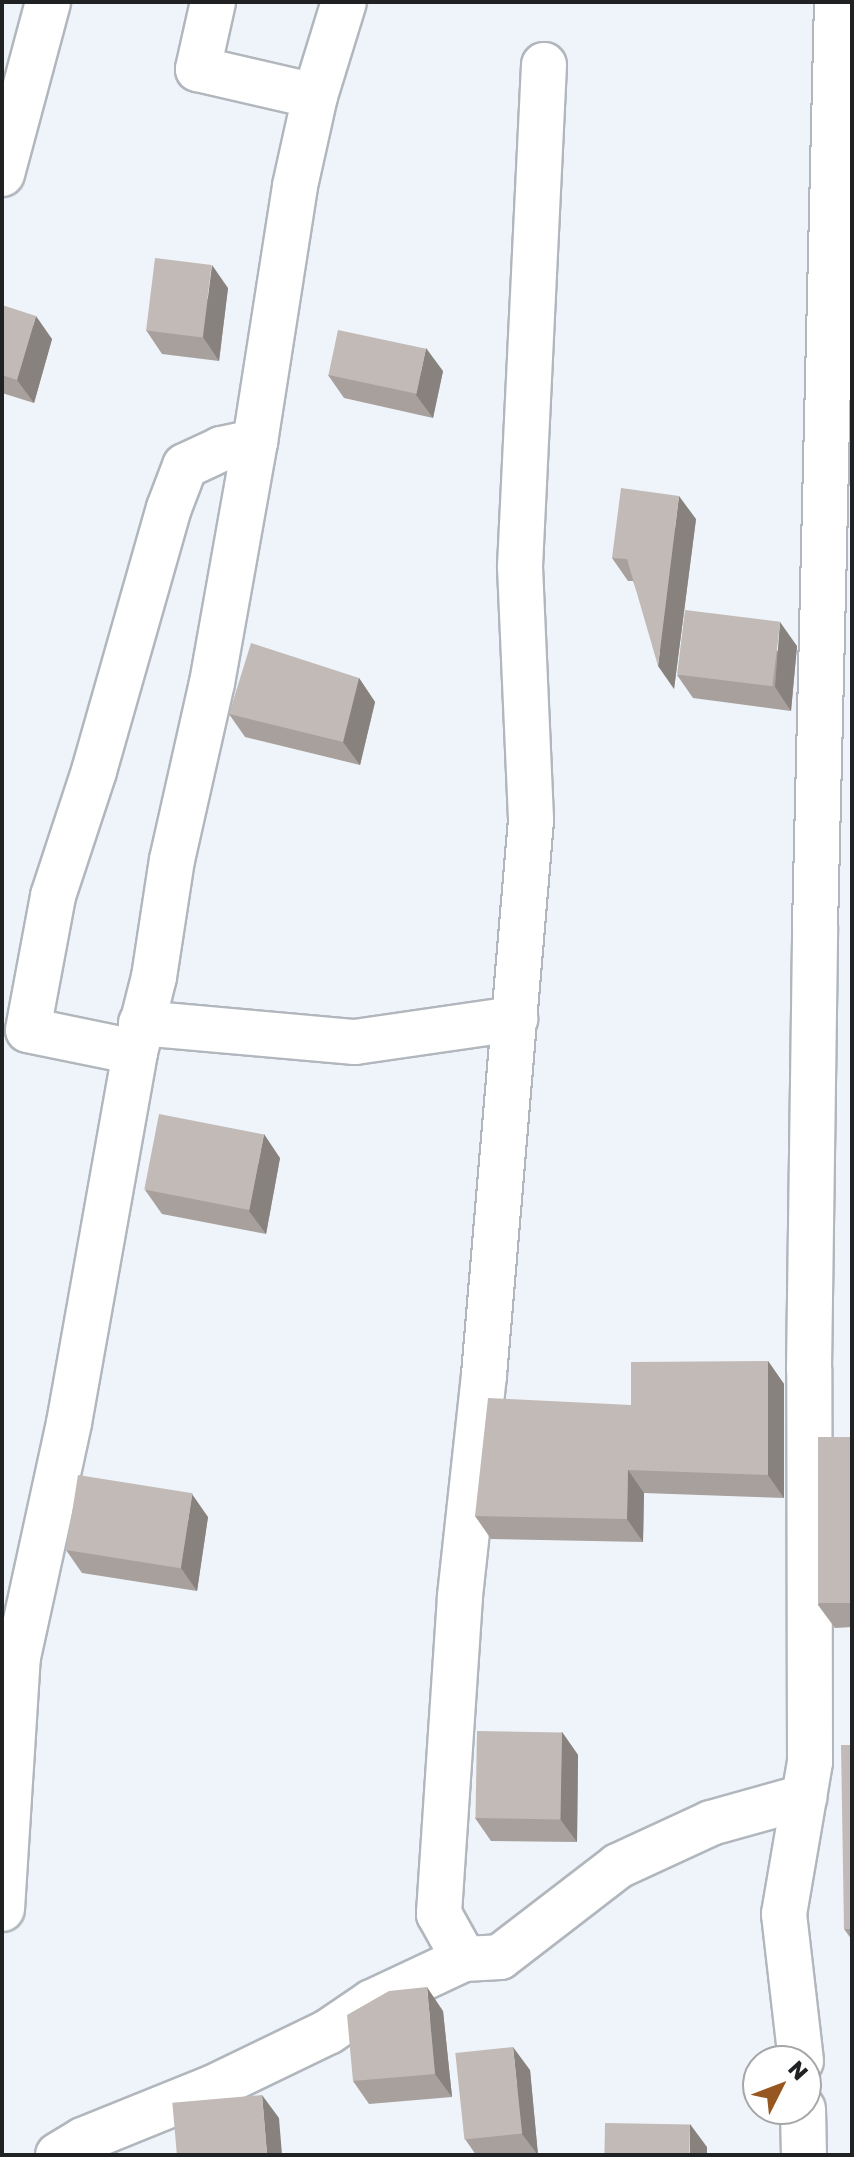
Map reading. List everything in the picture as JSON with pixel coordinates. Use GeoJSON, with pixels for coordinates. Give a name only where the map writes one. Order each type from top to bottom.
{"type":"FeatureCollection","features":[{"type":"Feature","properties":{"kind":"street"},"geometry":{"type":"LineString","coordinates":[[2,174],[48,2]]}},
{"type":"Feature","properties":{"kind":"street"},"geometry":{"type":"LineString","coordinates":[[213,2],[198,69],[315,96]]}},
{"type":"Feature","properties":{"kind":"street"},"geometry":{"type":"LineString","coordinates":[[2,1909],[10,1655],[69,1423],[138,1037],[154,977],[172,860],[212,683],[255,442],[295,186],[315,96],[344,2]]}},
{"type":"Feature","properties":{"kind":"street"},"geometry":{"type":"LineString","coordinates":[[799,2045],[784,1914],[810,1762],[809,1369],[815,927],[837,2]]}},
{"type":"Feature","properties":{"kind":"street"},"geometry":{"type":"LineString","coordinates":[[464,1959],[439,1914],[447,1760],[531,820],[520,567],[544,65]]}},
{"type":"Feature","properties":{"kind":"street"},"geometry":{"type":"LineString","coordinates":[[255,442],[221,449],[185,466],[169,508],[94,771],[53,896],[28,1030],[138,1037],[355,1042],[515,1019]]}},
{"type":"Feature","properties":{"kind":"street"},"geometry":{"type":"LineString","coordinates":[[58,2155],[83,2140],[214,2087],[328,2032],[372,2002],[464,1959],[500,1957],[618,1866],[711,1823],[804,1797]]}},
{"type":"Feature","properties":{"kind":"street"},"geometry":{"type":"LineString","coordinates":[[803,2125],[804,2155]]}},
{"type":"Feature","properties":{"kind":"building"},"geometry":{"type":"Polygon","coordinates":[[[155,258],[212,265],[203,337],[146,330],[155,258]]]}},
{"type":"Feature","properties":{"kind":"building"},"geometry":{"type":"Polygon","coordinates":[[[2,305],[36,316],[17,380],[2,375],[2,305]]]}},
{"type":"Feature","properties":{"kind":"building"},"geometry":{"type":"Polygon","coordinates":[[[338,330],[426,349],[416,394],[328,375],[338,330]]]}},
{"type":"Feature","properties":{"kind":"building"},"geometry":{"type":"Polygon","coordinates":[[[621,488],[679,496],[658,666],[627,559],[612,558],[621,488]]]}},
{"type":"Feature","properties":{"kind":"building"},"geometry":{"type":"Polygon","coordinates":[[[685,610],[780,622],[772,686],[677,675],[685,610]]]}},
{"type":"Feature","properties":{"kind":"building"},"geometry":{"type":"Polygon","coordinates":[[[251,643],[359,678],[343,742],[229,714],[251,643]]]}},
{"type":"Feature","properties":{"kind":"building"},"geometry":{"type":"Polygon","coordinates":[[[159,1114],[264,1134],[249,1210],[144,1190],[159,1114]]]}},
{"type":"Feature","properties":{"kind":"building"},"geometry":{"type":"Polygon","coordinates":[[[768,1361],[768,1475],[628,1470],[627,1519],[475,1516],[488,1398],[631,1405],[631,1362],[768,1361]]]}},
{"type":"Feature","properties":{"kind":"building"},"geometry":{"type":"Polygon","coordinates":[[[818,1437],[852,1437],[852,1603],[818,1603],[818,1437]]]}},
{"type":"Feature","properties":{"kind":"building"},"geometry":{"type":"Polygon","coordinates":[[[78,1475],[193,1493],[181,1568],[66,1550],[78,1475]]]}},
{"type":"Feature","properties":{"kind":"building"},"geometry":{"type":"Polygon","coordinates":[[[477,1731],[562,1732],[560,1819],[475,1818],[477,1731]]]}},
{"type":"Feature","properties":{"kind":"building"},"geometry":{"type":"Polygon","coordinates":[[[841,1745],[852,1745],[852,1929],[844,1929],[841,1745]]]}},
{"type":"Feature","properties":{"kind":"building"},"geometry":{"type":"Polygon","coordinates":[[[427,1987],[435,2074],[353,2081],[347,2015],[389,1991],[427,1987]]]}},
{"type":"Feature","properties":{"kind":"building"},"geometry":{"type":"Polygon","coordinates":[[[513,2047],[522,2134],[464,2140],[455,2053],[513,2047]]]}},
{"type":"Feature","properties":{"kind":"building"},"geometry":{"type":"Polygon","coordinates":[[[262,2095],[267,2155],[177,2155],[172,2103],[262,2095]]]}},
{"type":"Feature","properties":{"kind":"building"},"geometry":{"type":"Polygon","coordinates":[[[605,2123],[690,2124],[689,2155],[604,2155],[605,2123]]]}}]}
